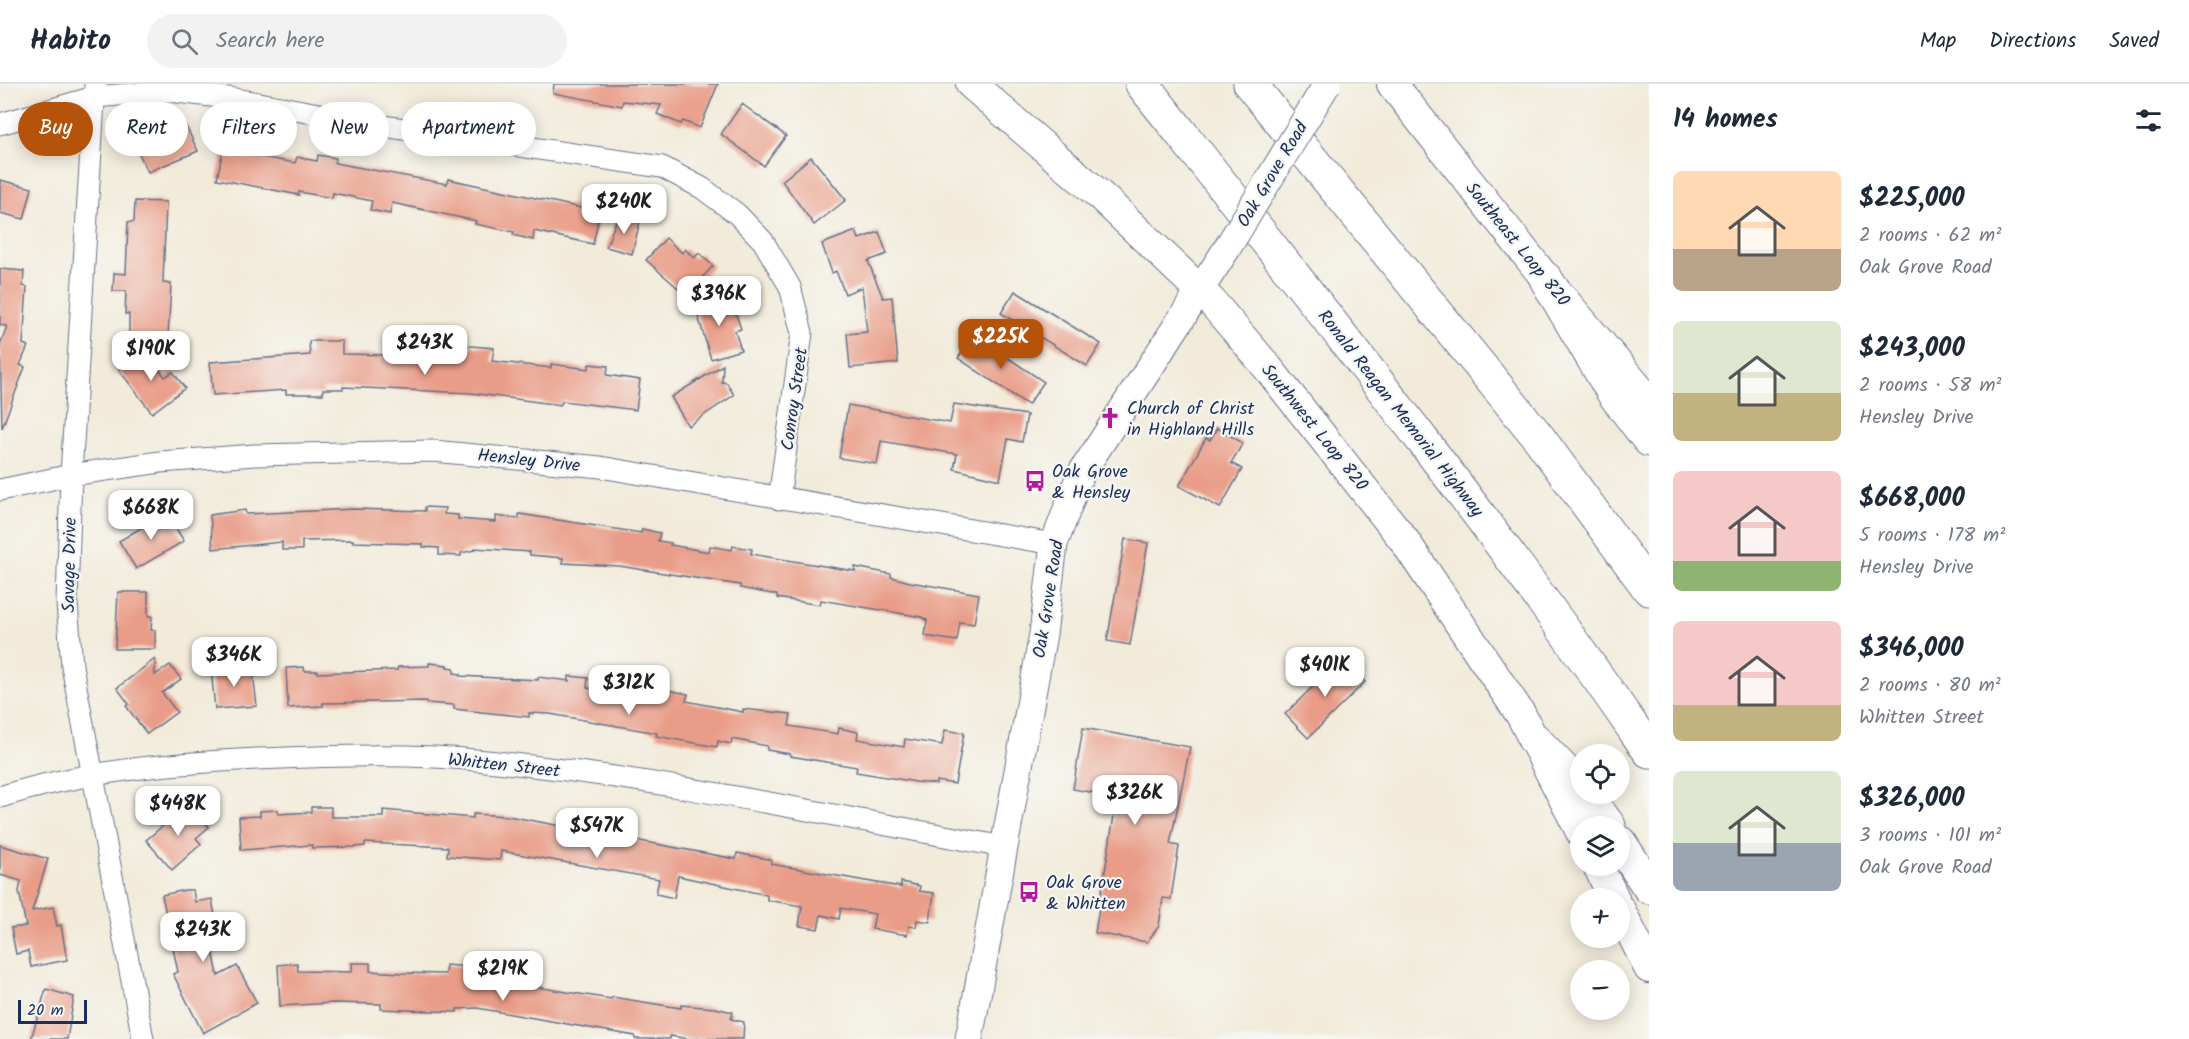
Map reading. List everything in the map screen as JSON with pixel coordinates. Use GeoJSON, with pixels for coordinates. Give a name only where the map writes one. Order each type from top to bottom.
{"type":"FeatureCollection","features":[{"type":"Feature","properties":{"kind":"highway","name":"Ronald Reagan Memorial Highway"},"geometry":{"type":"LineString","coordinates":[[1142,84],[1429,446],[1527,576],[1649,751]]}},
{"type":"Feature","properties":{"kind":"highway"},"geometry":{"type":"LineString","coordinates":[[1250,84],[1539,438],[1649,589]]}},
{"type":"Feature","properties":{"kind":"highway"},"geometry":{"type":"LineString","coordinates":[[1546,279],[1614,394],[1649,440]]}},
{"type":"Feature","properties":{"kind":"highway"},"geometry":{"type":"LineString","coordinates":[[1534,739],[1570,777]]}},
{"type":"Feature","properties":{"kind":"highway"},"geometry":{"type":"LineString","coordinates":[[1630,858],[1649,887]]}},
{"type":"Feature","properties":{"kind":"main road","name":"Southwest Loop 820"},"geometry":{"type":"LineString","coordinates":[[971,84],[1103,198],[1201,291],[1268,368],[1404,540],[1534,739],[1573,816]]}},
{"type":"Feature","properties":{"kind":"main road","name":"Southeast Loop 820"},"geometry":{"type":"LineString","coordinates":[[1392,84],[1546,279],[1649,401]]}},
{"type":"Feature","properties":{"kind":"main road"},"geometry":{"type":"LineString","coordinates":[[1630,930],[1649,968]]}},
{"type":"Feature","properties":{"kind":"street","name":"Oak Grove Road"},"geometry":{"type":"LineString","coordinates":[[969,1039],[1043,634],[1054,544],[1080,475],[1201,291],[1327,84]]}},
{"type":"Feature","properties":{"kind":"street","name":"Conroy Street"},"geometry":{"type":"LineString","coordinates":[[0,124],[95,90],[169,91],[236,99],[390,128],[662,167],[702,188],[737,214],[763,241],[789,287],[802,333],[779,499]]}},
{"type":"Feature","properties":{"kind":"street","name":"Savage Drive"},"geometry":{"type":"LineString","coordinates":[[95,90],[71,475],[67,603],[72,666],[143,1039]]}},
{"type":"Feature","properties":{"kind":"street","name":"Hensley Drive"},"geometry":{"type":"LineString","coordinates":[[0,490],[71,475],[160,462],[255,455],[433,451],[600,467],[1054,544]]}},
{"type":"Feature","properties":{"kind":"street","name":"Whitten Street"},"geometry":{"type":"LineString","coordinates":[[0,796],[93,776],[197,762],[365,754],[486,761],[656,784],[1004,847]]}},
{"type":"Feature","properties":{"kind":"building"},"geometry":{"type":"Polygon","coordinates":[[[554,84],[718,84],[700,128],[683,121],[681,124],[657,114],[661,105],[623,101],[622,106],[553,93],[554,84]]]}},
{"type":"Feature","properties":{"kind":"building"},"geometry":{"type":"Polygon","coordinates":[[[742,104],[786,136],[764,166],[721,134],[742,104]]]}},
{"type":"Feature","properties":{"kind":"building"},"geometry":{"type":"Polygon","coordinates":[[[188,130],[198,151],[188,155],[188,130]]]}},
{"type":"Feature","properties":{"kind":"building"},"geometry":{"type":"Polygon","coordinates":[[[140,156],[186,156],[148,172],[140,156]]]}},
{"type":"Feature","properties":{"kind":"building"},"geometry":{"type":"Polygon","coordinates":[[[222,156],[255,156],[295,163],[297,157],[317,161],[318,156],[324,156],[336,158],[335,163],[447,184],[448,179],[600,212],[593,244],[534,231],[533,240],[513,235],[514,232],[475,224],[476,221],[392,203],[390,214],[370,210],[372,201],[333,193],[332,198],[299,192],[299,195],[217,179],[222,156]]]}},
{"type":"Feature","properties":{"kind":"building"},"geometry":{"type":"Polygon","coordinates":[[[811,157],[846,200],[814,225],[782,181],[811,157]]]}},
{"type":"Feature","properties":{"kind":"building"},"geometry":{"type":"Polygon","coordinates":[[[0,180],[32,188],[24,219],[0,213],[0,180]]]}},
{"type":"Feature","properties":{"kind":"building"},"geometry":{"type":"Polygon","coordinates":[[[135,201],[166,202],[163,283],[171,284],[168,337],[129,334],[129,314],[125,314],[126,291],[113,291],[114,273],[126,274],[128,222],[134,222],[135,201]]]}},
{"type":"Feature","properties":{"kind":"building"},"geometry":{"type":"Polygon","coordinates":[[[618,216],[640,221],[632,254],[606,247],[618,216]]]}},
{"type":"Feature","properties":{"kind":"building"},"geometry":{"type":"Polygon","coordinates":[[[856,231],[859,239],[879,232],[887,254],[868,261],[883,298],[892,297],[898,363],[850,368],[847,334],[867,332],[862,287],[845,294],[836,271],[832,273],[822,244],[856,231]]]}},
{"type":"Feature","properties":{"kind":"building"},"geometry":{"type":"Polygon","coordinates":[[[666,238],[682,253],[685,249],[694,258],[699,253],[713,266],[686,295],[646,260],[666,238]]]}},
{"type":"Feature","properties":{"kind":"building"},"geometry":{"type":"Polygon","coordinates":[[[0,269],[24,271],[23,286],[27,287],[23,344],[28,346],[20,365],[25,367],[2,428],[0,345],[7,326],[0,325],[0,269]]]}},
{"type":"Feature","properties":{"kind":"building"},"geometry":{"type":"Polygon","coordinates":[[[1015,291],[1101,344],[1087,366],[1001,313],[1015,291]]]}},
{"type":"Feature","properties":{"kind":"building"},"geometry":{"type":"Polygon","coordinates":[[[726,297],[731,312],[735,311],[741,329],[735,331],[741,350],[711,359],[695,306],[726,297]]]}},
{"type":"Feature","properties":{"kind":"building"},"geometry":{"type":"Polygon","coordinates":[[[974,335],[1044,382],[1028,405],[958,358],[974,335]]]}},
{"type":"Feature","properties":{"kind":"building"},"geometry":{"type":"Polygon","coordinates":[[[309,341],[342,341],[342,354],[437,356],[437,350],[447,351],[448,344],[494,348],[492,361],[551,368],[551,364],[589,369],[589,364],[608,366],[607,375],[640,380],[636,410],[563,401],[560,405],[471,393],[343,387],[343,389],[323,389],[323,394],[286,394],[286,390],[213,395],[210,362],[310,355],[309,341]]]}},
{"type":"Feature","properties":{"kind":"building"},"geometry":{"type":"Polygon","coordinates":[[[144,351],[165,377],[173,372],[185,388],[152,413],[119,370],[144,351]]]}},
{"type":"Feature","properties":{"kind":"building"},"geometry":{"type":"Polygon","coordinates":[[[723,365],[722,382],[727,383],[734,395],[688,426],[671,397],[723,365]]]}},
{"type":"Feature","properties":{"kind":"building"},"geometry":{"type":"Polygon","coordinates":[[[954,404],[1027,415],[1022,442],[1008,439],[1000,480],[954,469],[957,454],[881,441],[877,464],[839,458],[848,405],[950,423],[954,404]]]}},
{"type":"Feature","properties":{"kind":"building"},"geometry":{"type":"Polygon","coordinates":[[[1217,428],[1243,443],[1231,463],[1242,469],[1220,508],[1179,486],[1206,438],[1210,440],[1217,428]]]}},
{"type":"Feature","properties":{"kind":"building"},"geometry":{"type":"Polygon","coordinates":[[[425,507],[445,508],[444,514],[458,515],[458,519],[496,522],[496,516],[519,519],[519,514],[641,533],[642,529],[660,533],[658,541],[671,543],[670,545],[709,552],[710,546],[732,550],[733,546],[752,549],[751,554],[855,571],[855,567],[891,574],[891,577],[910,582],[979,594],[974,624],[960,622],[957,641],[925,636],[927,620],[922,617],[821,600],[820,605],[777,598],[777,595],[740,588],[740,585],[619,566],[562,563],[563,558],[530,555],[530,552],[475,548],[475,550],[461,553],[461,556],[439,555],[439,548],[423,547],[423,544],[353,542],[353,540],[302,541],[302,550],[282,550],[282,542],[213,549],[210,515],[245,510],[246,514],[354,509],[425,511],[425,507]]]}},
{"type":"Feature","properties":{"kind":"building"},"geometry":{"type":"Polygon","coordinates":[[[166,513],[184,541],[136,569],[119,541],[166,513]]]}},
{"type":"Feature","properties":{"kind":"building"},"geometry":{"type":"Polygon","coordinates":[[[1125,539],[1148,543],[1130,645],[1107,641],[1125,539]]]}},
{"type":"Feature","properties":{"kind":"building"},"geometry":{"type":"Polygon","coordinates":[[[118,592],[148,592],[148,616],[152,616],[151,630],[155,630],[155,649],[115,649],[118,592]]]}},
{"type":"Feature","properties":{"kind":"building"},"geometry":{"type":"Polygon","coordinates":[[[1342,658],[1365,682],[1308,738],[1285,714],[1342,658]]]}},
{"type":"Feature","properties":{"kind":"building"},"geometry":{"type":"Polygon","coordinates":[[[155,659],[155,675],[170,665],[181,679],[162,693],[177,712],[147,734],[126,706],[129,704],[117,688],[155,659]]]}},
{"type":"Feature","properties":{"kind":"building"},"geometry":{"type":"Polygon","coordinates":[[[429,663],[447,665],[447,667],[454,668],[454,673],[461,674],[460,676],[538,680],[538,677],[569,681],[569,676],[588,678],[587,688],[665,700],[667,690],[688,694],[686,701],[743,712],[743,709],[791,714],[789,726],[838,734],[839,728],[858,732],[857,739],[904,747],[905,739],[942,745],[945,730],[964,733],[955,784],[936,781],[936,784],[916,782],[856,772],[857,767],[790,756],[790,754],[767,750],[767,746],[732,739],[731,744],[718,741],[717,747],[656,736],[657,733],[550,714],[529,713],[529,717],[454,709],[454,705],[426,703],[426,701],[323,703],[323,706],[288,708],[286,668],[304,667],[304,671],[318,671],[318,673],[397,670],[398,667],[429,666],[429,663]]]}},
{"type":"Feature","properties":{"kind":"building"},"geometry":{"type":"Polygon","coordinates":[[[249,666],[249,673],[253,673],[257,706],[215,709],[211,669],[249,666]]]}},
{"type":"Feature","properties":{"kind":"building"},"geometry":{"type":"Polygon","coordinates":[[[1083,728],[1190,747],[1170,844],[1179,846],[1171,899],[1163,898],[1159,926],[1147,942],[1095,933],[1117,797],[1073,789],[1083,728]]]}},
{"type":"Feature","properties":{"kind":"building"},"geometry":{"type":"Polygon","coordinates":[[[189,804],[209,827],[196,838],[201,844],[172,870],[146,840],[189,804]]]}},
{"type":"Feature","properties":{"kind":"building"},"geometry":{"type":"Polygon","coordinates":[[[311,807],[331,807],[331,817],[383,817],[383,810],[473,818],[473,814],[508,816],[736,859],[737,853],[772,860],[771,864],[901,887],[901,882],[920,886],[919,891],[934,893],[930,922],[917,920],[916,927],[909,926],[907,935],[872,929],[875,914],[841,908],[839,919],[821,915],[818,929],[799,926],[802,906],[767,900],[767,895],[678,876],[674,898],[656,894],[659,879],[501,851],[500,860],[447,856],[448,847],[365,843],[365,846],[354,847],[312,848],[312,845],[241,850],[239,817],[260,816],[260,811],[278,810],[278,814],[311,812],[311,807]]]}},
{"type":"Feature","properties":{"kind":"building"},"geometry":{"type":"Polygon","coordinates":[[[0,845],[48,859],[32,911],[53,907],[57,926],[61,925],[67,960],[31,967],[28,951],[16,954],[11,928],[26,926],[19,891],[21,881],[0,875],[0,845]]]}},
{"type":"Feature","properties":{"kind":"building"},"geometry":{"type":"Polygon","coordinates":[[[193,890],[195,902],[212,899],[215,916],[207,918],[218,976],[237,966],[257,1003],[203,1033],[173,974],[178,972],[162,895],[193,890]]]}},
{"type":"Feature","properties":{"kind":"building"},"geometry":{"type":"Polygon","coordinates":[[[297,963],[298,971],[352,972],[352,963],[370,963],[370,971],[401,973],[445,974],[446,965],[469,967],[468,973],[479,978],[681,1008],[681,1005],[715,1008],[733,1012],[731,1019],[744,1022],[743,1039],[689,1039],[670,1036],[670,1039],[635,1039],[635,1036],[477,1008],[457,1009],[457,1012],[381,1009],[381,1004],[334,1003],[280,1006],[278,965],[297,963]]]}},
{"type":"Feature","properties":{"kind":"building"},"geometry":{"type":"Polygon","coordinates":[[[46,989],[74,997],[67,1039],[31,1039],[46,989]]]}},
{"type":"Feature","properties":{"kind":"place","name":"Church of Christ in Highland Hills"},"geometry":{"type":"Point","coordinates":[1110,418]}},
{"type":"Feature","properties":{"kind":"place","name":"Oak Grove & Hensley"},"geometry":{"type":"Point","coordinates":[1035,481]}},
{"type":"Feature","properties":{"kind":"place","name":"Oak Grove & Whitten"},"geometry":{"type":"Point","coordinates":[1029,892]}}]}
